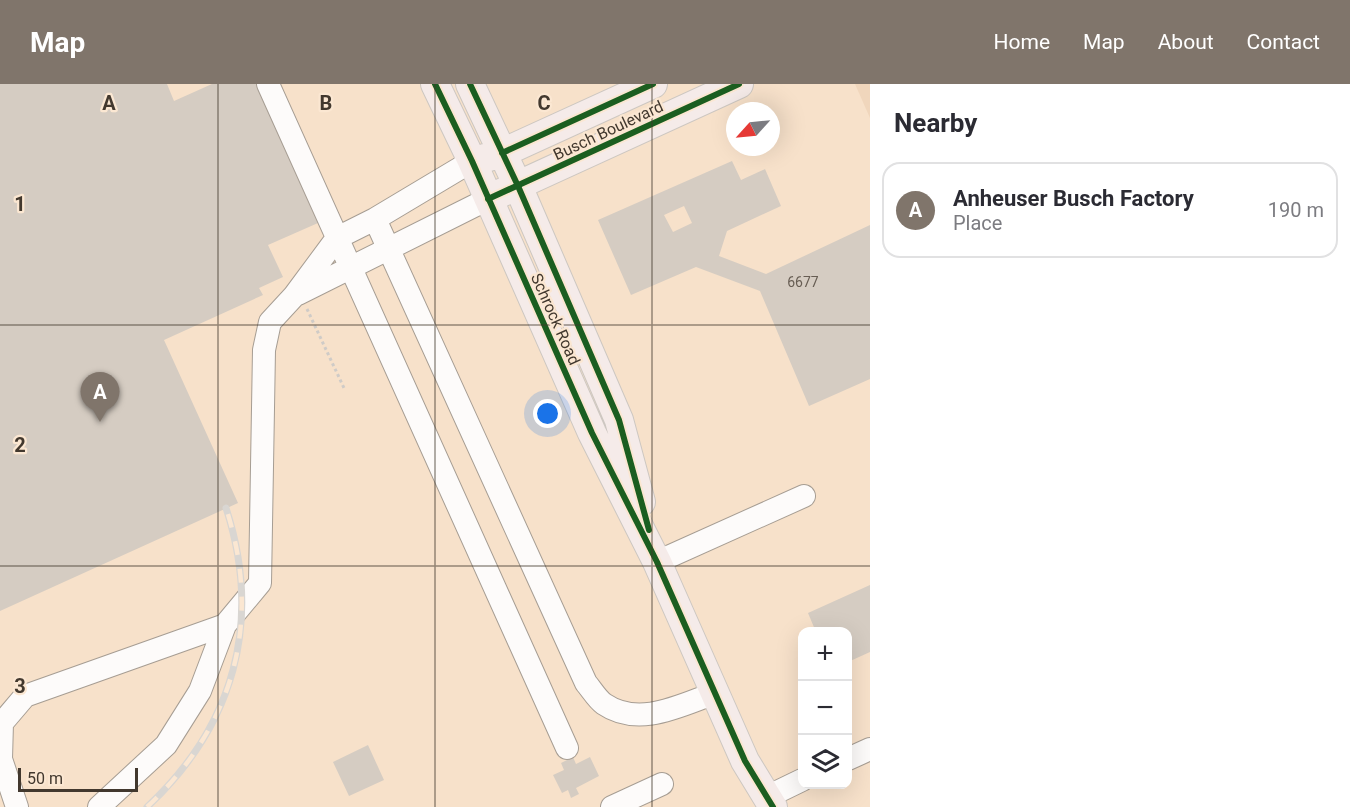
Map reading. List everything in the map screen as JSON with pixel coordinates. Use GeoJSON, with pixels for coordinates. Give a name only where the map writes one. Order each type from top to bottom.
{"type":"FeatureCollection","features":[{"type":"Feature","properties":{"kind":"main road","name":"Schrock Road"},"geometry":{"type":"LineString","coordinates":[[435,84],[472,161],[592,433],[657,562],[745,761],[770,802]]}},
{"type":"Feature","properties":{"kind":"main road","name":"Schrock Road"},"geometry":{"type":"LineString","coordinates":[[470,84],[518,186],[619,420],[657,562]]}},
{"type":"Feature","properties":{"kind":"main road","name":"Busch Boulevard"},"geometry":{"type":"LineString","coordinates":[[472,161],[502,153],[653,84]]}},
{"type":"Feature","properties":{"kind":"main road","name":"Busch Boulevard"},"geometry":{"type":"LineString","coordinates":[[488,199],[739,84]]}},
{"type":"Feature","properties":{"kind":"lane"},"geometry":{"type":"LineString","coordinates":[[268,84],[567,748]]}},
{"type":"Feature","properties":{"kind":"lane"},"geometry":{"type":"LineString","coordinates":[[99,807],[166,745],[200,691],[225,625],[260,583],[264,350],[270,322],[294,296],[337,238],[375,219],[472,161]]}},
{"type":"Feature","properties":{"kind":"lane"},"geometry":{"type":"LineString","coordinates":[[294,296],[488,199]]}},
{"type":"Feature","properties":{"kind":"lane"},"geometry":{"type":"LineString","coordinates":[[375,219],[586,683],[602,703],[618,712],[630,715],[654,714],[715,693]]}},
{"type":"Feature","properties":{"kind":"lane"},"geometry":{"type":"LineString","coordinates":[[657,562],[804,496]]}},
{"type":"Feature","properties":{"kind":"lane"},"geometry":{"type":"LineString","coordinates":[[16,807],[1,759],[2,723],[25,696],[225,625]]}},
{"type":"Feature","properties":{"kind":"lane"},"geometry":{"type":"LineString","coordinates":[[852,757],[870,749]]}},
{"type":"Feature","properties":{"kind":"lane"},"geometry":{"type":"LineString","coordinates":[[770,802],[798,783]]}},
{"type":"Feature","properties":{"kind":"lane"},"geometry":{"type":"LineString","coordinates":[[612,807],[662,784]]}},
{"type":"Feature","properties":{"kind":"path"},"geometry":{"type":"LineString","coordinates":[[294,296],[308,310],[344,388]]}},
{"type":"Feature","properties":{"kind":"shaded area"},"geometry":{"type":"Polygon","coordinates":[[[0,84],[870,84],[870,807],[0,807],[0,84]]]}},
{"type":"Feature","properties":{"kind":"shaded area"},"geometry":{"type":"Polygon","coordinates":[[[855,84],[870,84],[870,118],[855,84]]]}},
{"type":"Feature","properties":{"kind":"building"},"geometry":{"type":"Polygon","coordinates":[[[0,84],[167,84],[174,101],[212,84],[256,84],[318,223],[268,245],[283,277],[259,288],[263,295],[164,340],[238,503],[0,611],[0,84]]]}},
{"type":"Feature","properties":{"kind":"building"},"geometry":{"type":"Polygon","coordinates":[[[732,161],[741,180],[765,169],[781,206],[727,231],[719,256],[766,274],[870,225],[870,379],[809,406],[760,291],[696,267],[631,295],[598,220],[732,161]],[[684,206],[664,215],[673,232],[692,223],[684,206]]]}},
{"type":"Feature","properties":{"kind":"building"},"geometry":{"type":"Polygon","coordinates":[[[870,585],[870,652],[852,660],[852,627],[814,627],[808,613],[870,585]]]}},
{"type":"Feature","properties":{"kind":"building"},"geometry":{"type":"Polygon","coordinates":[[[368,745],[384,780],[349,796],[333,762],[368,745]]]}},
{"type":"Feature","properties":{"kind":"building"},"geometry":{"type":"Polygon","coordinates":[[[573,757],[576,764],[590,757],[599,776],[576,788],[579,794],[571,798],[568,790],[562,793],[553,775],[564,770],[561,763],[573,757]]]}},
{"type":"Feature","properties":{"kind":"railway"},"geometry":{"type":"LineString","coordinates":[[147,807],[177,776],[201,742],[220,707],[233,670],[240,631],[242,591],[237,550],[226,508]]}},
{"type":"Feature","properties":{"kind":"cycle path"},"geometry":{"type":"LineString","coordinates":[[435,84],[472,161],[592,433],[657,562],[745,761],[773,807]]}},
{"type":"Feature","properties":{"kind":"cycle path"},"geometry":{"type":"LineString","coordinates":[[470,84],[518,186],[619,420],[649,530]]}},
{"type":"Feature","properties":{"kind":"cycle path"},"geometry":{"type":"LineString","coordinates":[[502,153],[653,84]]}},
{"type":"Feature","properties":{"kind":"cycle path"},"geometry":{"type":"LineString","coordinates":[[488,199],[739,84]]}},
{"type":"Feature","properties":{"kind":"place","name":"Anheuser Busch Factory"},"geometry":{"type":"Point","coordinates":[100,422]}}]}
